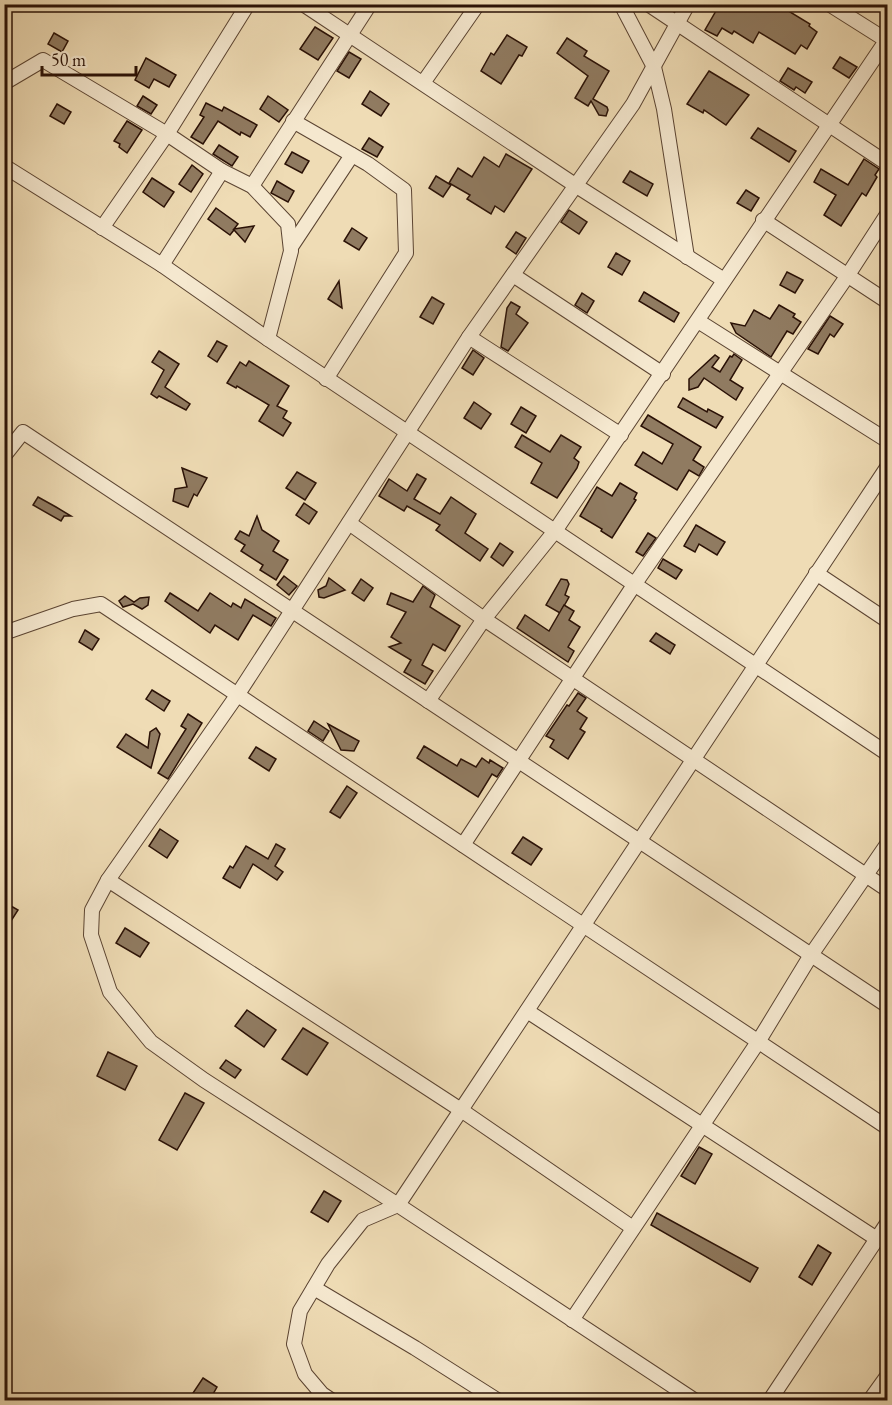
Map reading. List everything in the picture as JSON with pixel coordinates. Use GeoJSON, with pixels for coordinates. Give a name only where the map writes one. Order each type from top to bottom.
{"type":"FeatureCollection","features":[{"type":"Feature","properties":{"kind":"street"},"geometry":{"type":"LineString","coordinates":[[102,228],[167,134],[248,4]]}},
{"type":"Feature","properties":{"kind":"street"},"geometry":{"type":"LineString","coordinates":[[303,4],[575,185],[724,280]]}},
{"type":"Feature","properties":{"kind":"street"},"geometry":{"type":"LineString","coordinates":[[252,186],[370,4]]}},
{"type":"Feature","properties":{"kind":"street"},"geometry":{"type":"LineString","coordinates":[[423,83],[478,4]]}},
{"type":"Feature","properties":{"kind":"street"},"geometry":{"type":"LineString","coordinates":[[621,4],[654,67],[664,109],[687,257]]}},
{"type":"Feature","properties":{"kind":"street"},"geometry":{"type":"LineString","coordinates":[[648,4],[888,164]]}},
{"type":"Feature","properties":{"kind":"street"},"geometry":{"type":"LineString","coordinates":[[688,4],[633,104],[469,337],[238,694],[108,880],[92,910],[91,934],[110,992],[151,1042],[204,1080],[694,1401]]}},
{"type":"Feature","properties":{"kind":"street"},"geometry":{"type":"LineString","coordinates":[[429,701],[484,619],[555,531],[887,39],[829,4]]}},
{"type":"Feature","properties":{"kind":"street"},"geometry":{"type":"LineString","coordinates":[[4,83],[44,60],[167,134],[222,171],[252,186],[288,224],[291,247]]}},
{"type":"Feature","properties":{"kind":"street"},"geometry":{"type":"LineString","coordinates":[[293,121],[352,155],[404,190],[406,253],[326,379]]}},
{"type":"Feature","properties":{"kind":"street"},"geometry":{"type":"LineString","coordinates":[[268,339],[291,247],[352,155]]}},
{"type":"Feature","properties":{"kind":"street"},"geometry":{"type":"LineString","coordinates":[[4,166],[162,265],[326,379],[888,754]]}},
{"type":"Feature","properties":{"kind":"street"},"geometry":{"type":"LineString","coordinates":[[162,265],[222,171]]}},
{"type":"Feature","properties":{"kind":"street"},"geometry":{"type":"LineString","coordinates":[[463,845],[634,585],[848,275],[888,213]]}},
{"type":"Feature","properties":{"kind":"street"},"geometry":{"type":"LineString","coordinates":[[763,220],[888,302]]}},
{"type":"Feature","properties":{"kind":"street"},"geometry":{"type":"LineString","coordinates":[[513,276],[663,374]]}},
{"type":"Feature","properties":{"kind":"street"},"geometry":{"type":"LineString","coordinates":[[698,321],[888,441]]}},
{"type":"Feature","properties":{"kind":"street"},"geometry":{"type":"LineString","coordinates":[[469,337],[621,435]]}},
{"type":"Feature","properties":{"kind":"street"},"geometry":{"type":"LineString","coordinates":[[4,456],[23,432],[888,1006]]}},
{"type":"Feature","properties":{"kind":"street"},"geometry":{"type":"LineString","coordinates":[[331,1401],[304,1374],[294,1344],[300,1311],[328,1264],[363,1220],[398,1205],[816,573],[885,476]]}},
{"type":"Feature","properties":{"kind":"street"},"geometry":{"type":"LineString","coordinates":[[349,523],[572,679],[888,890]]}},
{"type":"Feature","properties":{"kind":"street"},"geometry":{"type":"LineString","coordinates":[[816,573],[888,621]]}},
{"type":"Feature","properties":{"kind":"street"},"geometry":{"type":"LineString","coordinates":[[6,634],[73,609],[101,604],[888,1128]]}},
{"type":"Feature","properties":{"kind":"street"},"geometry":{"type":"LineString","coordinates":[[572,1320],[758,1042],[811,955],[888,843]]}},
{"type":"Feature","properties":{"kind":"street"},"geometry":{"type":"LineString","coordinates":[[108,880],[461,1110],[633,1228]]}},
{"type":"Feature","properties":{"kind":"street"},"geometry":{"type":"LineString","coordinates":[[527,1011],[876,1239]]}},
{"type":"Feature","properties":{"kind":"street"},"geometry":{"type":"LineString","coordinates":[[770,1401],[888,1222]]}},
{"type":"Feature","properties":{"kind":"street"},"geometry":{"type":"LineString","coordinates":[[314,1288],[415,1348],[497,1401]]}},
{"type":"Feature","properties":{"kind":"street"},"geometry":{"type":"LineString","coordinates":[[870,1401],[888,1375]]}},
{"type":"Feature","properties":{"kind":"building"},"geometry":{"type":"Polygon","coordinates":[[[720,4],[777,4],[810,24],[809,26],[817,32],[807,49],[801,45],[795,54],[759,32],[753,43],[734,31],[732,34],[722,28],[717,36],[705,30],[720,4]]]}},
{"type":"Feature","properties":{"kind":"building"},"geometry":{"type":"Polygon","coordinates":[[[315,27],[333,38],[318,60],[300,49],[315,27]]]}},
{"type":"Feature","properties":{"kind":"building"},"geometry":{"type":"Polygon","coordinates":[[[54,33],[68,41],[62,52],[48,44],[54,33]]]}},
{"type":"Feature","properties":{"kind":"building"},"geometry":{"type":"Polygon","coordinates":[[[507,35],[527,47],[522,56],[519,55],[501,84],[481,71],[491,53],[494,55],[507,35]]]}},
{"type":"Feature","properties":{"kind":"building"},"geometry":{"type":"Polygon","coordinates":[[[567,38],[587,51],[584,56],[609,71],[593,99],[607,107],[606,116],[599,115],[591,101],[588,106],[575,98],[588,76],[557,53],[567,38]]]}},
{"type":"Feature","properties":{"kind":"building"},"geometry":{"type":"Polygon","coordinates":[[[349,52],[361,59],[349,78],[337,71],[349,52]]]}},
{"type":"Feature","properties":{"kind":"building"},"geometry":{"type":"Polygon","coordinates":[[[840,57],[857,67],[849,78],[833,68],[840,57]]]}},
{"type":"Feature","properties":{"kind":"building"},"geometry":{"type":"Polygon","coordinates":[[[146,58],[176,75],[169,87],[154,79],[149,88],[135,80],[146,58]]]}},
{"type":"Feature","properties":{"kind":"building"},"geometry":{"type":"Polygon","coordinates":[[[788,68],[812,82],[805,93],[796,87],[794,90],[780,81],[788,68]]]}},
{"type":"Feature","properties":{"kind":"building"},"geometry":{"type":"Polygon","coordinates":[[[709,71],[749,95],[726,125],[704,110],[703,113],[687,104],[709,71]]]}},
{"type":"Feature","properties":{"kind":"building"},"geometry":{"type":"Polygon","coordinates":[[[370,91],[389,104],[381,116],[362,104],[370,91]]]}},
{"type":"Feature","properties":{"kind":"building"},"geometry":{"type":"Polygon","coordinates":[[[143,96],[157,105],[151,114],[137,106],[143,96]]]}},
{"type":"Feature","properties":{"kind":"building"},"geometry":{"type":"Polygon","coordinates":[[[268,96],[288,110],[279,122],[260,109],[268,96]]]}},
{"type":"Feature","properties":{"kind":"building"},"geometry":{"type":"Polygon","coordinates":[[[206,103],[222,111],[224,107],[257,125],[250,137],[241,132],[240,135],[218,121],[203,144],[191,137],[204,117],[200,115],[206,103]]]}},
{"type":"Feature","properties":{"kind":"building"},"geometry":{"type":"Polygon","coordinates":[[[57,104],[71,112],[64,124],[50,116],[57,104]]]}},
{"type":"Feature","properties":{"kind":"building"},"geometry":{"type":"Polygon","coordinates":[[[127,121],[142,130],[127,153],[119,147],[120,144],[114,141],[127,121]]]}},
{"type":"Feature","properties":{"kind":"building"},"geometry":{"type":"Polygon","coordinates":[[[758,128],[796,151],[789,162],[751,138],[758,128]]]}},
{"type":"Feature","properties":{"kind":"building"},"geometry":{"type":"Polygon","coordinates":[[[369,138],[383,147],[377,157],[362,149],[369,138]]]}},
{"type":"Feature","properties":{"kind":"building"},"geometry":{"type":"Polygon","coordinates":[[[219,145],[238,157],[232,166],[213,154],[219,145]]]}},
{"type":"Feature","properties":{"kind":"building"},"geometry":{"type":"Polygon","coordinates":[[[292,152],[309,161],[302,173],[285,164],[292,152]]]}},
{"type":"Feature","properties":{"kind":"building"},"geometry":{"type":"Polygon","coordinates":[[[506,154],[532,169],[504,212],[495,206],[491,214],[467,199],[470,195],[449,183],[458,168],[472,177],[484,157],[499,167],[506,154]]]}},
{"type":"Feature","properties":{"kind":"building"},"geometry":{"type":"Polygon","coordinates":[[[864,159],[879,169],[875,175],[877,177],[866,196],[862,193],[841,226],[824,215],[836,195],[814,182],[821,169],[848,185],[864,159]]]}},
{"type":"Feature","properties":{"kind":"building"},"geometry":{"type":"Polygon","coordinates":[[[192,165],[203,174],[191,192],[179,184],[192,165]]]}},
{"type":"Feature","properties":{"kind":"building"},"geometry":{"type":"Polygon","coordinates":[[[630,171],[653,184],[647,196],[623,182],[630,171]]]}},
{"type":"Feature","properties":{"kind":"building"},"geometry":{"type":"Polygon","coordinates":[[[436,176],[451,185],[443,197],[429,188],[436,176]]]}},
{"type":"Feature","properties":{"kind":"building"},"geometry":{"type":"Polygon","coordinates":[[[152,178],[174,192],[164,207],[143,192],[152,178]]]}},
{"type":"Feature","properties":{"kind":"building"},"geometry":{"type":"Polygon","coordinates":[[[277,181],[294,191],[288,202],[271,193],[277,181]]]}},
{"type":"Feature","properties":{"kind":"building"},"geometry":{"type":"Polygon","coordinates":[[[746,190],[759,198],[751,211],[737,203],[746,190]]]}},
{"type":"Feature","properties":{"kind":"building"},"geometry":{"type":"Polygon","coordinates":[[[216,208],[238,224],[234,229],[254,226],[245,242],[234,230],[230,235],[208,219],[216,208]]]}},
{"type":"Feature","properties":{"kind":"building"},"geometry":{"type":"Polygon","coordinates":[[[569,210],[587,222],[579,234],[561,222],[569,210]]]}},
{"type":"Feature","properties":{"kind":"building"},"geometry":{"type":"Polygon","coordinates":[[[352,228],[367,238],[359,250],[344,241],[352,228]]]}},
{"type":"Feature","properties":{"kind":"building"},"geometry":{"type":"Polygon","coordinates":[[[516,232],[526,238],[516,254],[506,247],[516,232]]]}},
{"type":"Feature","properties":{"kind":"building"},"geometry":{"type":"Polygon","coordinates":[[[616,253],[630,261],[622,275],[608,267],[616,253]]]}},
{"type":"Feature","properties":{"kind":"building"},"geometry":{"type":"Polygon","coordinates":[[[787,272],[803,280],[795,293],[780,285],[787,272]]]}},
{"type":"Feature","properties":{"kind":"building"},"geometry":{"type":"Polygon","coordinates":[[[339,281],[342,308],[328,299],[339,281]]]}},
{"type":"Feature","properties":{"kind":"building"},"geometry":{"type":"Polygon","coordinates":[[[644,292],[679,313],[674,322],[639,301],[644,292]]]}},
{"type":"Feature","properties":{"kind":"building"},"geometry":{"type":"Polygon","coordinates":[[[582,293],[594,301],[587,313],[575,305],[582,293]]]}},
{"type":"Feature","properties":{"kind":"building"},"geometry":{"type":"Polygon","coordinates":[[[432,297],[444,304],[433,324],[420,317],[432,297]]]}},
{"type":"Feature","properties":{"kind":"building"},"geometry":{"type":"Polygon","coordinates":[[[511,302],[520,307],[516,314],[528,323],[508,351],[501,347],[507,308],[511,302]]]}},
{"type":"Feature","properties":{"kind":"building"},"geometry":{"type":"Polygon","coordinates":[[[779,305],[795,314],[793,317],[801,322],[793,334],[787,331],[771,357],[736,333],[731,323],[745,326],[754,310],[770,319],[779,305]]]}},
{"type":"Feature","properties":{"kind":"building"},"geometry":{"type":"Polygon","coordinates":[[[830,316],[843,324],[834,337],[830,334],[818,354],[808,349],[830,316]]]}},
{"type":"Feature","properties":{"kind":"building"},"geometry":{"type":"Polygon","coordinates":[[[217,341],[227,346],[217,362],[208,356],[217,341]]]}},
{"type":"Feature","properties":{"kind":"building"},"geometry":{"type":"Polygon","coordinates":[[[473,350],[484,358],[473,375],[462,368],[473,350]]]}},
{"type":"Feature","properties":{"kind":"building"},"geometry":{"type":"Polygon","coordinates":[[[159,351],[179,364],[165,387],[190,404],[186,410],[151,394],[164,370],[152,362],[159,351]]]}},
{"type":"Feature","properties":{"kind":"building"},"geometry":{"type":"Polygon","coordinates":[[[734,354],[742,360],[730,380],[743,388],[736,400],[704,378],[698,387],[689,390],[689,379],[715,355],[719,358],[712,367],[720,372],[730,356],[734,354]]]}},
{"type":"Feature","properties":{"kind":"building"},"geometry":{"type":"Polygon","coordinates":[[[249,361],[289,386],[277,406],[287,411],[283,418],[291,423],[283,436],[259,421],[269,405],[237,386],[236,388],[227,383],[240,362],[246,366],[249,361]]]}},
{"type":"Feature","properties":{"kind":"building"},"geometry":{"type":"Polygon","coordinates":[[[683,398],[707,412],[708,409],[723,417],[716,428],[678,407],[683,398]]]}},
{"type":"Feature","properties":{"kind":"building"},"geometry":{"type":"Polygon","coordinates":[[[474,402],[491,414],[481,429],[464,418],[474,402]]]}},
{"type":"Feature","properties":{"kind":"building"},"geometry":{"type":"Polygon","coordinates":[[[521,407],[536,416],[526,433],[511,424],[521,407]]]}},
{"type":"Feature","properties":{"kind":"building"},"geometry":{"type":"Polygon","coordinates":[[[648,415],[701,447],[693,460],[704,467],[699,476],[689,470],[677,490],[635,465],[643,452],[662,464],[673,444],[641,426],[648,415]]]}},
{"type":"Feature","properties":{"kind":"building"},"geometry":{"type":"Polygon","coordinates":[[[522,435],[550,452],[561,435],[581,447],[574,458],[579,462],[577,468],[557,498],[531,483],[542,463],[515,447],[522,435]]]}},
{"type":"Feature","properties":{"kind":"building"},"geometry":{"type":"Polygon","coordinates":[[[182,468],[207,478],[197,496],[194,494],[188,507],[173,501],[175,489],[187,487],[182,468]]]}},
{"type":"Feature","properties":{"kind":"building"},"geometry":{"type":"Polygon","coordinates":[[[297,472],[316,483],[305,500],[286,488],[297,472]]]}},
{"type":"Feature","properties":{"kind":"building"},"geometry":{"type":"Polygon","coordinates":[[[417,474],[426,479],[414,499],[440,514],[451,497],[476,514],[465,533],[488,549],[480,561],[436,530],[440,525],[407,506],[404,511],[379,496],[389,479],[407,491],[417,474]]]}},
{"type":"Feature","properties":{"kind":"building"},"geometry":{"type":"Polygon","coordinates":[[[620,483],[637,493],[634,499],[636,500],[612,538],[580,516],[597,487],[612,496],[620,483]]]}},
{"type":"Feature","properties":{"kind":"building"},"geometry":{"type":"Polygon","coordinates":[[[38,497],[71,516],[64,516],[61,521],[33,505],[38,497]]]}},
{"type":"Feature","properties":{"kind":"building"},"geometry":{"type":"Polygon","coordinates":[[[304,503],[317,512],[309,524],[296,515],[304,503]]]}},
{"type":"Feature","properties":{"kind":"building"},"geometry":{"type":"Polygon","coordinates":[[[257,516],[262,530],[279,541],[273,551],[288,560],[276,580],[260,570],[263,565],[241,551],[245,545],[235,539],[240,531],[249,536],[257,516]]]}},
{"type":"Feature","properties":{"kind":"building"},"geometry":{"type":"Polygon","coordinates":[[[696,525],[725,542],[717,555],[699,544],[695,552],[684,546],[696,525]]]}},
{"type":"Feature","properties":{"kind":"building"},"geometry":{"type":"Polygon","coordinates":[[[648,533],[656,538],[643,556],[636,552],[648,533]]]}},
{"type":"Feature","properties":{"kind":"building"},"geometry":{"type":"Polygon","coordinates":[[[500,543],[513,552],[503,566],[491,557],[500,543]]]}},
{"type":"Feature","properties":{"kind":"building"},"geometry":{"type":"Polygon","coordinates":[[[663,559],[682,570],[676,579],[658,568],[663,559]]]}},
{"type":"Feature","properties":{"kind":"building"},"geometry":{"type":"Polygon","coordinates":[[[284,576],[297,586],[289,595],[277,585],[284,576]]]}},
{"type":"Feature","properties":{"kind":"building"},"geometry":{"type":"Polygon","coordinates":[[[329,578],[345,590],[324,598],[319,597],[318,590],[326,586],[329,578]]]}},
{"type":"Feature","properties":{"kind":"building"},"geometry":{"type":"Polygon","coordinates":[[[361,579],[373,588],[364,601],[352,593],[361,579]]]}},
{"type":"Feature","properties":{"kind":"building"},"geometry":{"type":"Polygon","coordinates":[[[561,579],[567,580],[569,584],[565,595],[569,597],[560,613],[546,605],[561,579]]]}},
{"type":"Feature","properties":{"kind":"building"},"geometry":{"type":"Polygon","coordinates":[[[423,586],[435,595],[430,607],[460,626],[445,651],[433,644],[422,665],[433,671],[425,684],[404,672],[411,660],[389,647],[401,643],[391,637],[406,612],[387,604],[391,593],[413,602],[423,586]]]}},
{"type":"Feature","properties":{"kind":"building"},"geometry":{"type":"Polygon","coordinates":[[[170,593],[198,611],[210,593],[231,607],[233,603],[241,608],[245,599],[276,618],[271,626],[253,615],[238,640],[215,625],[210,633],[165,601],[170,593]]]}},
{"type":"Feature","properties":{"kind":"building"},"geometry":{"type":"Polygon","coordinates":[[[125,596],[134,602],[140,598],[149,597],[148,605],[142,609],[133,604],[123,607],[119,601],[125,596]]]}},
{"type":"Feature","properties":{"kind":"building"},"geometry":{"type":"Polygon","coordinates":[[[564,605],[574,611],[569,620],[580,627],[568,647],[574,651],[568,662],[517,628],[525,615],[549,631],[564,605]]]}},
{"type":"Feature","properties":{"kind":"building"},"geometry":{"type":"Polygon","coordinates":[[[85,630],[99,639],[92,650],[79,642],[85,630]]]}},
{"type":"Feature","properties":{"kind":"building"},"geometry":{"type":"Polygon","coordinates":[[[656,633],[675,645],[670,654],[650,641],[656,633]]]}},
{"type":"Feature","properties":{"kind":"building"},"geometry":{"type":"Polygon","coordinates":[[[152,690],[170,701],[164,711],[146,699],[152,690]]]}},
{"type":"Feature","properties":{"kind":"building"},"geometry":{"type":"Polygon","coordinates":[[[578,693],[586,698],[577,711],[587,718],[580,729],[585,732],[568,759],[550,747],[554,740],[546,736],[578,693]]]}},
{"type":"Feature","properties":{"kind":"building"},"geometry":{"type":"Polygon","coordinates":[[[188,714],[202,723],[168,779],[158,773],[186,729],[181,726],[188,714]]]}},
{"type":"Feature","properties":{"kind":"building"},"geometry":{"type":"Polygon","coordinates":[[[314,721],[329,731],[323,741],[308,731],[314,721]]]}},
{"type":"Feature","properties":{"kind":"building"},"geometry":{"type":"Polygon","coordinates":[[[328,724],[359,741],[354,751],[341,750],[328,724]]]}},
{"type":"Feature","properties":{"kind":"building"},"geometry":{"type":"Polygon","coordinates":[[[156,728],[160,734],[151,768],[117,747],[126,734],[148,748],[150,732],[156,728]]]}},
{"type":"Feature","properties":{"kind":"building"},"geometry":{"type":"Polygon","coordinates":[[[424,746],[457,766],[461,759],[476,767],[482,758],[503,768],[497,777],[492,774],[478,797],[417,758],[424,746]]]}},
{"type":"Feature","properties":{"kind":"building"},"geometry":{"type":"Polygon","coordinates":[[[256,747],[276,759],[269,771],[249,758],[256,747]]]}},
{"type":"Feature","properties":{"kind":"building"},"geometry":{"type":"Polygon","coordinates":[[[347,786],[357,793],[340,818],[330,812],[347,786]]]}},
{"type":"Feature","properties":{"kind":"building"},"geometry":{"type":"Polygon","coordinates":[[[160,829],[178,841],[167,858],[149,846],[160,829]]]}},
{"type":"Feature","properties":{"kind":"building"},"geometry":{"type":"Polygon","coordinates":[[[523,837],[542,849],[531,865],[512,853],[523,837]]]}},
{"type":"Feature","properties":{"kind":"building"},"geometry":{"type":"Polygon","coordinates":[[[276,844],[285,849],[275,866],[283,872],[277,880],[253,864],[240,888],[223,878],[230,866],[233,868],[246,846],[268,859],[276,844]]]}},
{"type":"Feature","properties":{"kind":"building"},"geometry":{"type":"Polygon","coordinates":[[[4,902],[18,910],[4,932],[4,902]]]}},
{"type":"Feature","properties":{"kind":"building"},"geometry":{"type":"Polygon","coordinates":[[[125,928],[149,943],[140,957],[116,943],[125,928]]]}},
{"type":"Feature","properties":{"kind":"building"},"geometry":{"type":"Polygon","coordinates":[[[247,1010],[276,1030],[264,1047],[235,1026],[247,1010]]]}},
{"type":"Feature","properties":{"kind":"building"},"geometry":{"type":"Polygon","coordinates":[[[303,1028],[328,1043],[307,1075],[282,1059],[303,1028]]]}},
{"type":"Feature","properties":{"kind":"building"},"geometry":{"type":"Polygon","coordinates":[[[108,1052],[137,1066],[125,1090],[97,1076],[108,1052]]]}},
{"type":"Feature","properties":{"kind":"building"},"geometry":{"type":"Polygon","coordinates":[[[226,1060],[241,1070],[235,1078],[220,1068],[226,1060]]]}},
{"type":"Feature","properties":{"kind":"building"},"geometry":{"type":"Polygon","coordinates":[[[185,1093],[204,1103],[177,1150],[159,1140],[185,1093]]]}},
{"type":"Feature","properties":{"kind":"building"},"geometry":{"type":"Polygon","coordinates":[[[699,1147],[712,1154],[695,1184],[681,1176],[699,1147]]]}},
{"type":"Feature","properties":{"kind":"building"},"geometry":{"type":"Polygon","coordinates":[[[324,1191],[341,1201],[328,1222],[311,1212],[324,1191]]]}},
{"type":"Feature","properties":{"kind":"building"},"geometry":{"type":"Polygon","coordinates":[[[657,1213],[758,1268],[750,1282],[651,1225],[657,1213]]]}},
{"type":"Feature","properties":{"kind":"building"},"geometry":{"type":"Polygon","coordinates":[[[818,1245],[831,1253],[812,1285],[799,1277],[818,1245]]]}},
{"type":"Feature","properties":{"kind":"building"},"geometry":{"type":"Polygon","coordinates":[[[203,1378],[217,1387],[209,1401],[193,1393],[203,1378]]]}}]}
